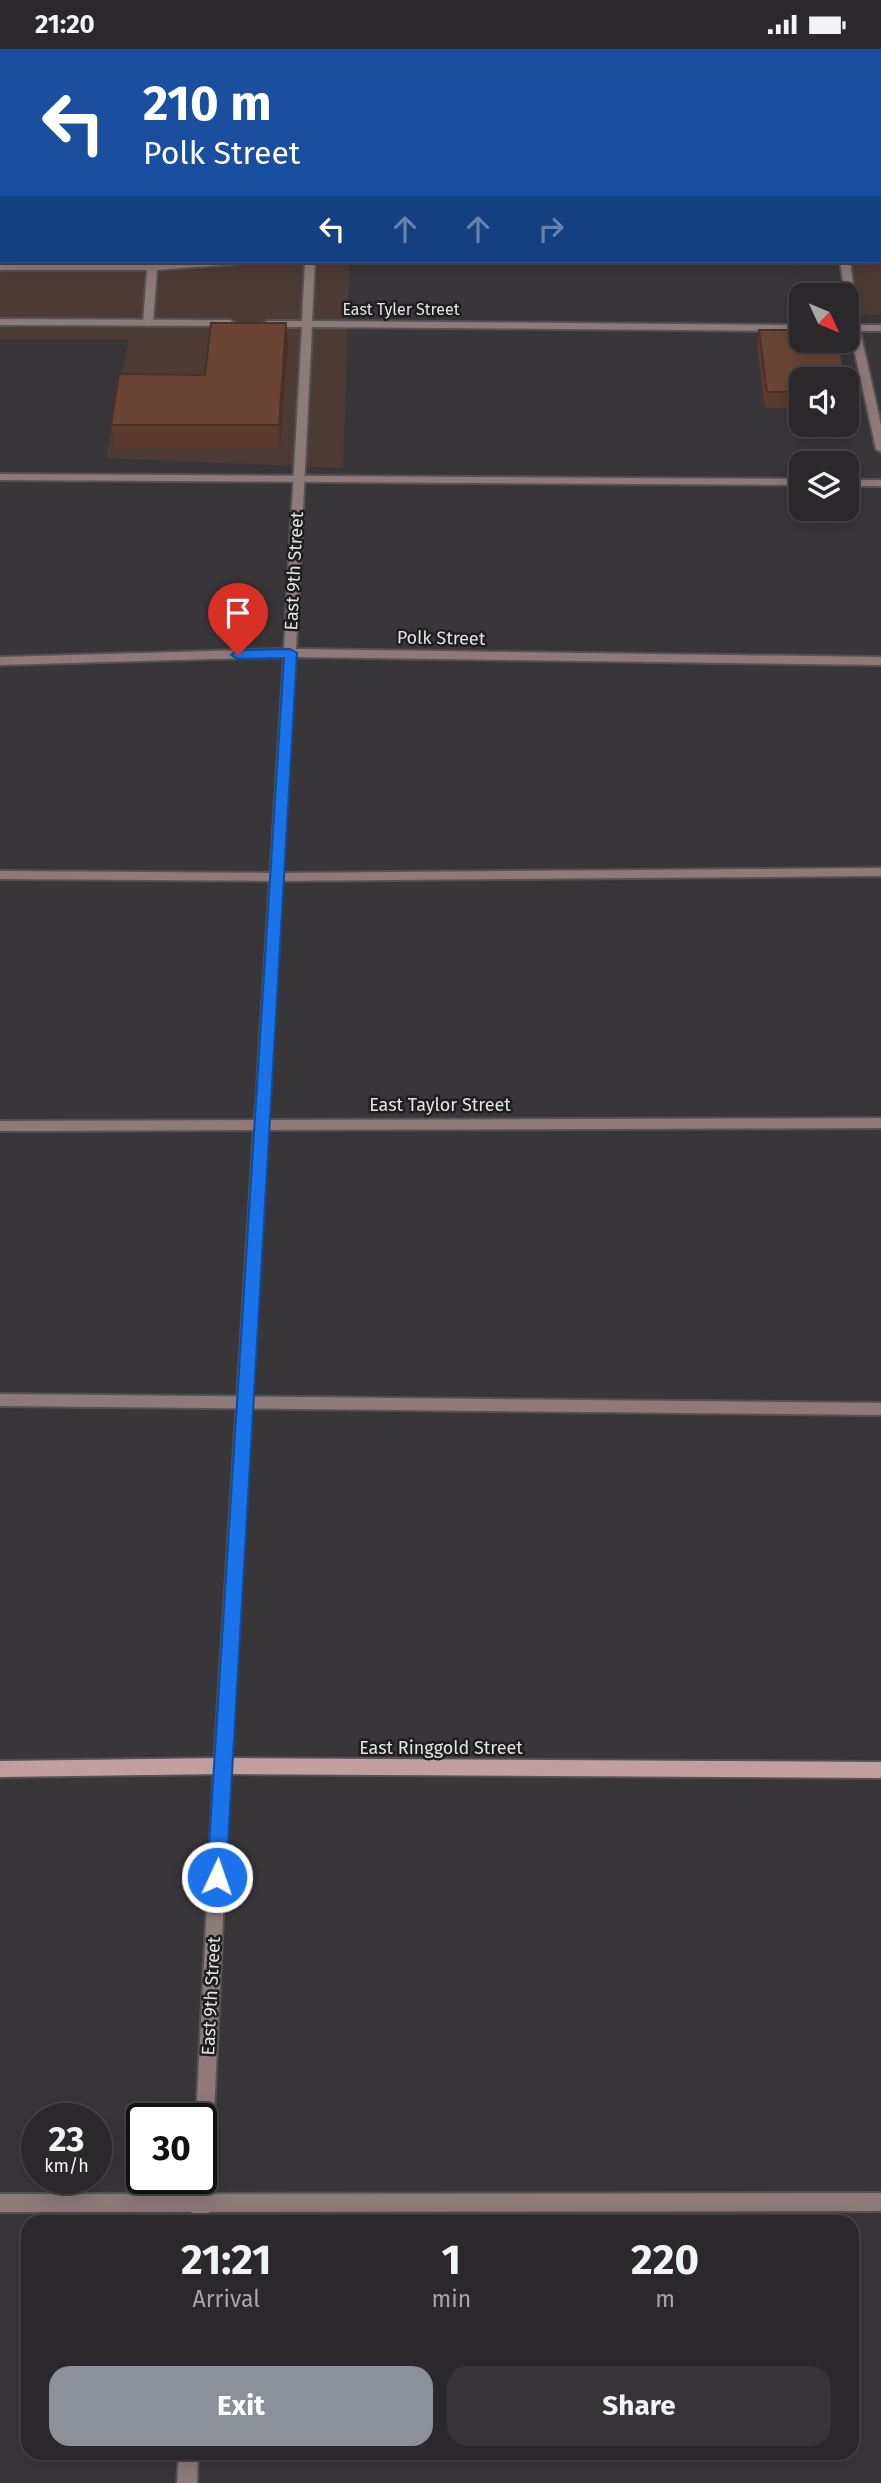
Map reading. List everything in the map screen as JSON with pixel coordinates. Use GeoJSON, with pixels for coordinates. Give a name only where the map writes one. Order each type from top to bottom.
{"type":"FeatureCollection","features":[{"type":"Feature","properties":{"kind":"street"},"geometry":{"type":"LineString","coordinates":[[0,267],[152,267],[209,263]]}},
{"type":"Feature","properties":{"kind":"street","name":"East 9th Street"},"geometry":{"type":"LineString","coordinates":[[200,2215],[222,1766],[277,877],[310,263]]}},
{"type":"Feature","properties":{"kind":"street"},"geometry":{"type":"LineString","coordinates":[[845,263],[847,283]]}},
{"type":"Feature","properties":{"kind":"street"},"geometry":{"type":"LineString","coordinates":[[148,323],[152,267]]}},
{"type":"Feature","properties":{"kind":"street"},"geometry":{"type":"LineString","coordinates":[[0,323],[240,324]]}},
{"type":"Feature","properties":{"kind":"street","name":"East Tyler Street"},"geometry":{"type":"LineString","coordinates":[[253,324],[789,328]]}},
{"type":"Feature","properties":{"kind":"street"},"geometry":{"type":"LineString","coordinates":[[859,328],[881,328]]}},
{"type":"Feature","properties":{"kind":"street"},"geometry":{"type":"LineString","coordinates":[[857,353],[881,449]]}},
{"type":"Feature","properties":{"kind":"street"},"geometry":{"type":"LineString","coordinates":[[0,477],[789,482]]}},
{"type":"Feature","properties":{"kind":"street"},"geometry":{"type":"LineString","coordinates":[[859,483],[881,483]]}},
{"type":"Feature","properties":{"kind":"street","name":"Polk Street"},"geometry":{"type":"LineString","coordinates":[[0,661],[290,653],[881,661]]}},
{"type":"Feature","properties":{"kind":"street"},"geometry":{"type":"LineString","coordinates":[[0,875],[277,877],[881,872]]}},
{"type":"Feature","properties":{"kind":"street","name":"East Taylor Street"},"geometry":{"type":"LineString","coordinates":[[0,1126],[881,1123]]}},
{"type":"Feature","properties":{"kind":"street"},"geometry":{"type":"LineString","coordinates":[[0,1399],[245,1404],[881,1409]]}},
{"type":"Feature","properties":{"kind":"street","name":"East Ringgold Street"},"geometry":{"type":"LineString","coordinates":[[0,1769],[222,1766],[881,1770]]}},
{"type":"Feature","properties":{"kind":"street"},"geometry":{"type":"LineString","coordinates":[[0,2203],[881,2202]]}},
{"type":"Feature","properties":{"kind":"street"},"geometry":{"type":"LineString","coordinates":[[187,2483],[189,2460]]}},
{"type":"Feature","properties":{"kind":"shaded area"},"geometry":{"type":"Polygon","coordinates":[[[0,263],[350,263],[343,468],[106,458],[129,339],[0,339],[0,263]]]}},
{"type":"Feature","properties":{"kind":"shaded area"},"geometry":{"type":"Polygon","coordinates":[[[840,263],[881,263],[881,315],[859,315],[859,283],[845,283],[840,263]]]}},
{"type":"Feature","properties":{"kind":"building"},"geometry":{"type":"Polygon","coordinates":[[[211,323],[286,323],[279,425],[111,425],[119,374],[205,375],[211,323]]]}},
{"type":"Feature","properties":{"kind":"building"},"geometry":{"type":"Polygon","coordinates":[[[759,330],[789,330],[789,353],[841,353],[843,367],[789,367],[789,392],[767,392],[759,330]]]}},
{"type":"Feature","properties":{"kind":"route"},"geometry":{"type":"LineString","coordinates":[[217,1877],[290,653],[238,655]]}}]}
